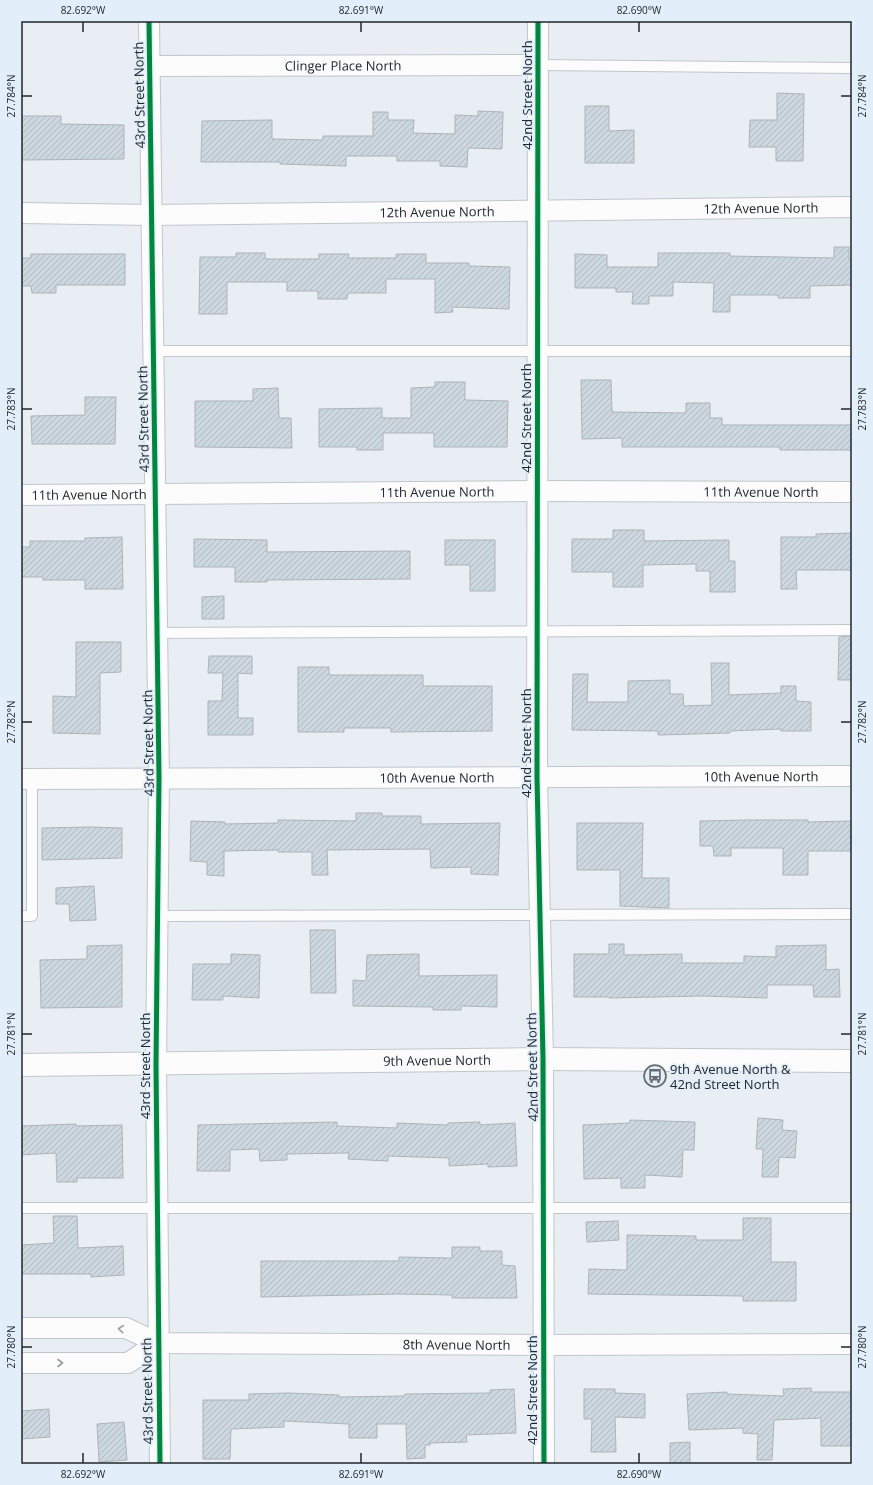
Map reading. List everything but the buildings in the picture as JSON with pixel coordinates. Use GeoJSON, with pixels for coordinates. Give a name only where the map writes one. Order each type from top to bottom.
{"type":"FeatureCollection","features":[{"type":"Feature","properties":{"kind":"street","name":"43rd Street North"},"geometry":{"type":"LineString","coordinates":[[149,21],[160,778],[156,1065],[160,1464]]}},
{"type":"Feature","properties":{"kind":"street","name":"42nd Street North"},"geometry":{"type":"LineString","coordinates":[[538,21],[537,777],[543,1059],[544,1464]]}},
{"type":"Feature","properties":{"kind":"street","name":"Clinger Place North"},"geometry":{"type":"LineString","coordinates":[[149,66],[538,65]]}},
{"type":"Feature","properties":{"kind":"street","name":"12th Avenue North"},"geometry":{"type":"LineString","coordinates":[[21,214],[152,215],[852,207]]}},
{"type":"Feature","properties":{"kind":"street","name":"11th Avenue North"},"geometry":{"type":"LineString","coordinates":[[21,494],[155,495],[537,491],[852,492]]}},
{"type":"Feature","properties":{"kind":"street","name":"10th Avenue North"},"geometry":{"type":"LineString","coordinates":[[26,779],[852,776]]}},
{"type":"Feature","properties":{"kind":"street","name":"9th Avenue North"},"geometry":{"type":"LineString","coordinates":[[21,1066],[543,1059],[852,1061]]}},
{"type":"Feature","properties":{"kind":"street","name":"8th Avenue North"},"geometry":{"type":"LineString","coordinates":[[21,1328],[126,1328],[158,1343],[543,1345],[852,1344]]}},
{"type":"Feature","properties":{"kind":"street"},"geometry":{"type":"LineString","coordinates":[[21,1363],[128,1363],[158,1343]]}},
{"type":"Feature","properties":{"kind":"lane"},"geometry":{"type":"LineString","coordinates":[[538,65],[852,68]]}},
{"type":"Feature","properties":{"kind":"lane"},"geometry":{"type":"LineString","coordinates":[[153,351],[852,351]]}},
{"type":"Feature","properties":{"kind":"lane"},"geometry":{"type":"LineString","coordinates":[[157,633],[852,630]]}},
{"type":"Feature","properties":{"kind":"lane"},"geometry":{"type":"LineString","coordinates":[[21,916],[32,916],[26,779]]}},
{"type":"Feature","properties":{"kind":"lane"},"geometry":{"type":"LineString","coordinates":[[158,916],[852,914]]}},
{"type":"Feature","properties":{"kind":"lane"},"geometry":{"type":"LineString","coordinates":[[21,1208],[852,1208]]}},
{"type":"Feature","properties":{"kind":"cycle path"},"geometry":{"type":"LineString","coordinates":[[149,21],[159,778],[156,1065],[160,1464]]}},
{"type":"Feature","properties":{"kind":"cycle path"},"geometry":{"type":"LineString","coordinates":[[538,21],[537,777],[543,1059],[544,1464]]}},
{"type":"Feature","properties":{"kind":"place","name":"9th Avenue North & 42nd Street North"},"geometry":{"type":"Point","coordinates":[655,1076]}}]}
